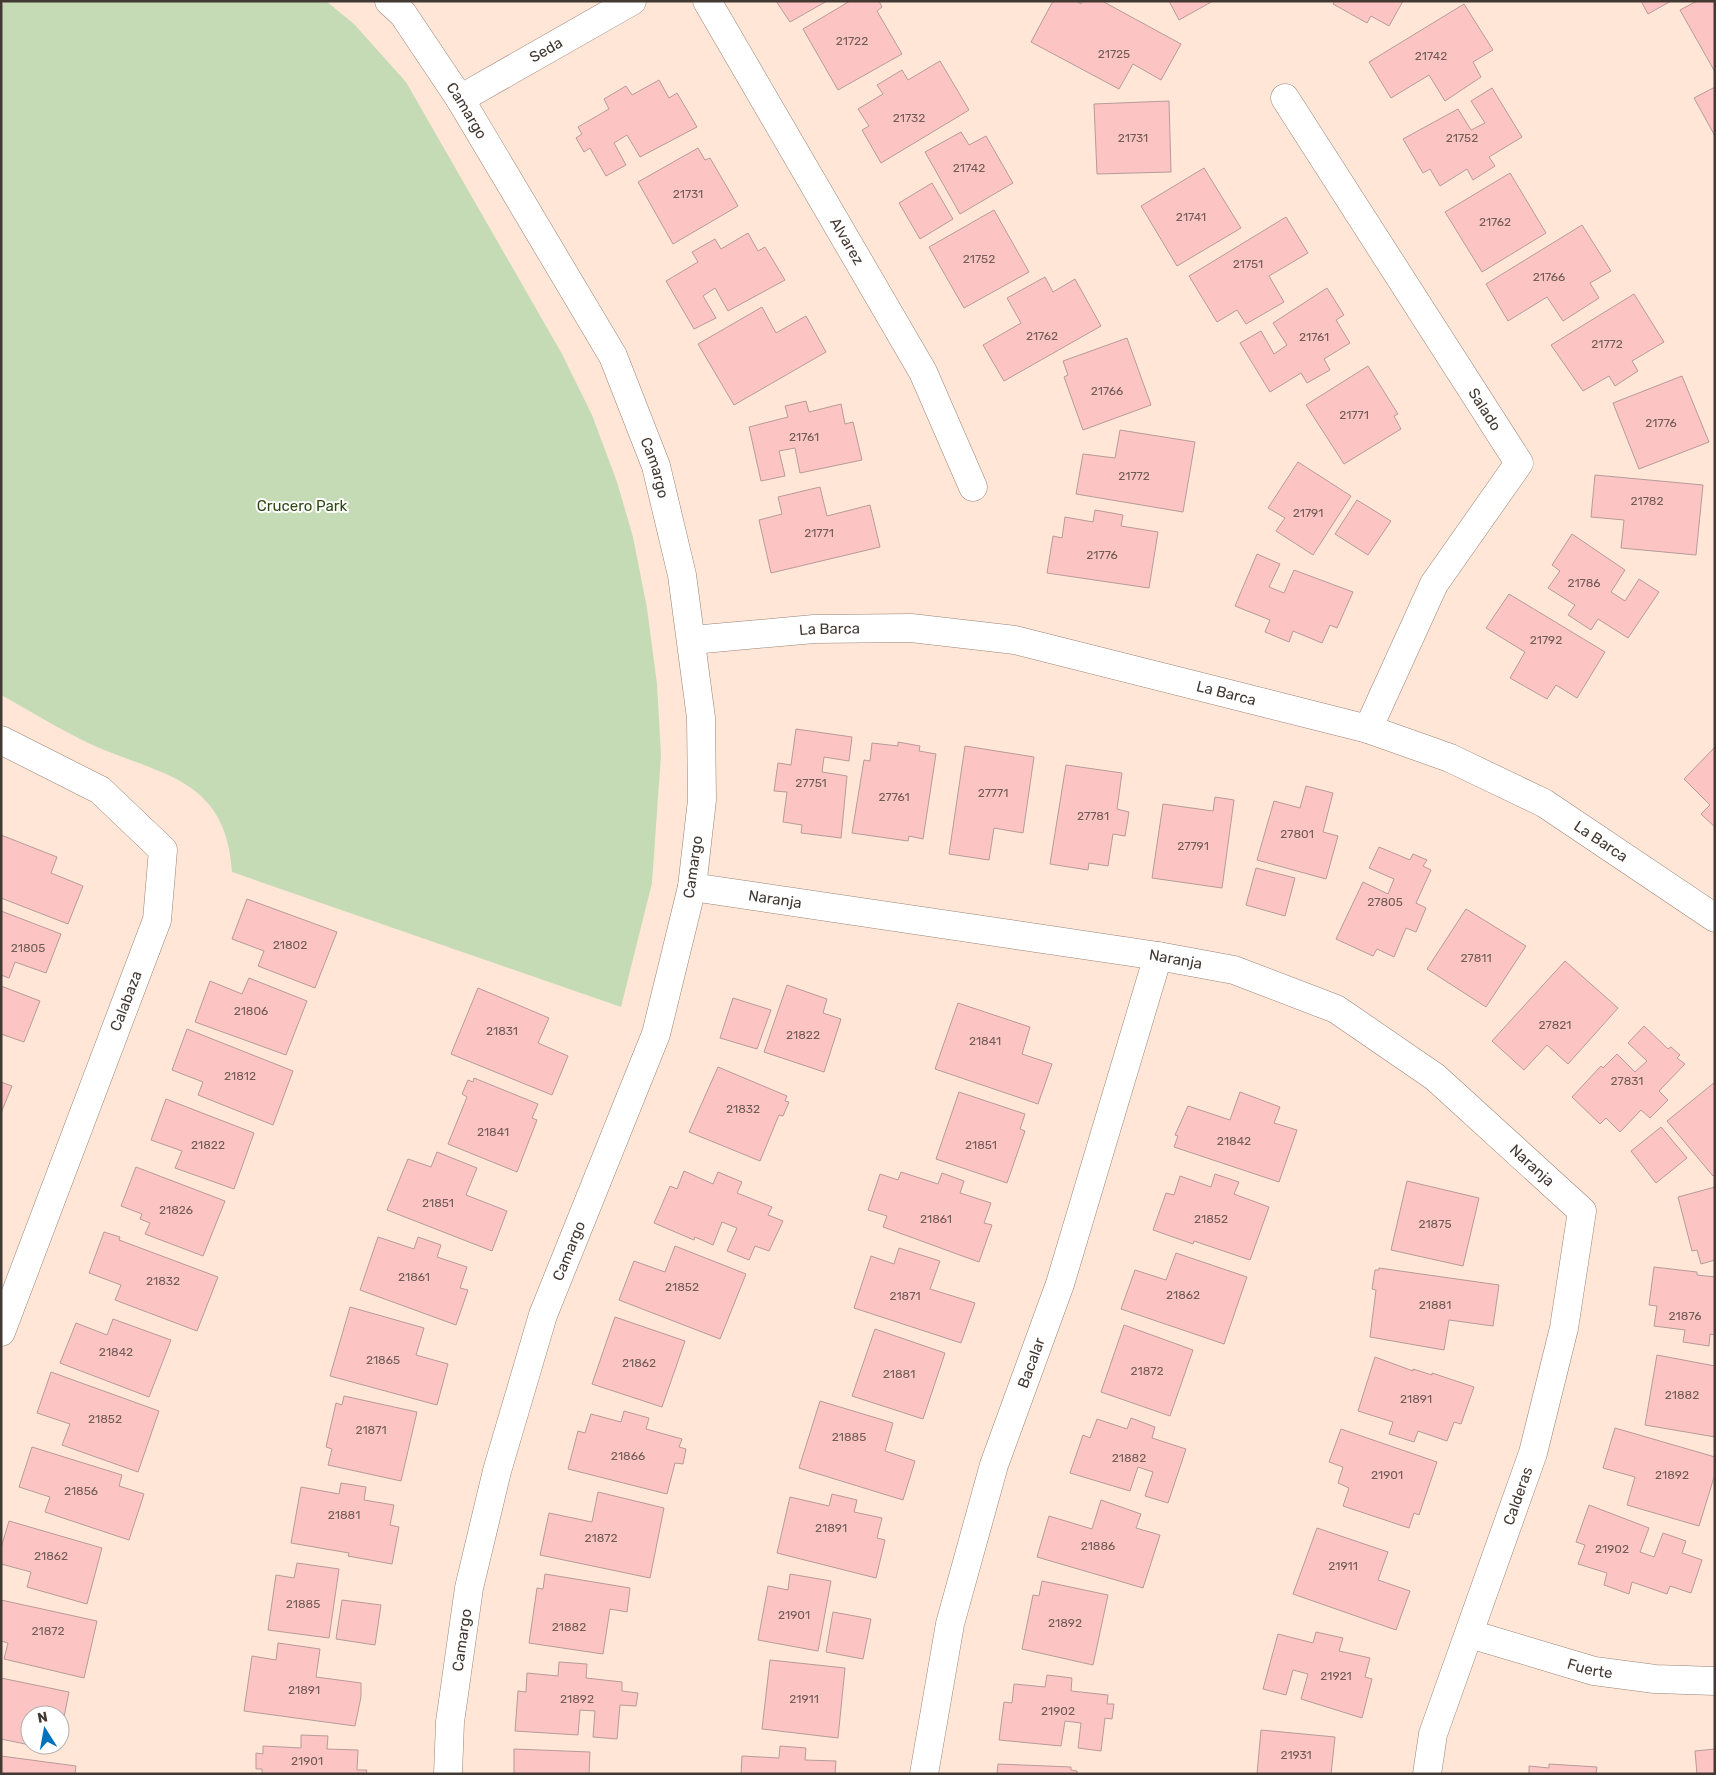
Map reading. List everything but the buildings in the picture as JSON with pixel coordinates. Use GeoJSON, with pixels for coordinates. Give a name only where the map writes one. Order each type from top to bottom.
{"type":"FeatureCollection","features":[{"type":"Feature","properties":{"kind":"street","name":"Camargo"},"geometry":{"type":"LineString","coordinates":[[389,1],[403,14],[460,99],[613,356],[656,466],[682,575],[701,718],[702,800],[692,886],[656,1034],[543,1315],[497,1471],[469,1588],[450,1722],[448,1774]]}},
{"type":"Feature","properties":{"kind":"street","name":"Seda"},"geometry":{"type":"LineString","coordinates":[[460,99],[632,1]]}},
{"type":"Feature","properties":{"kind":"street","name":"Alvarez"},"geometry":{"type":"LineString","coordinates":[[707,1],[923,372],[973,486]]}},
{"type":"Feature","properties":{"kind":"street","name":"Salado"},"geometry":{"type":"LineString","coordinates":[[1285,98],[1518,463],[1434,584],[1368,729]]}},
{"type":"Feature","properties":{"kind":"street","name":"La Barca"},"geometry":{"type":"LineString","coordinates":[[692,640],[814,629],[911,628],[1015,640],[1368,729],[1450,758],[1544,803],[1715,918]]}},
{"type":"Feature","properties":{"kind":"street","name":"Calabaza"},"geometry":{"type":"LineString","coordinates":[[1,740],[100,790],[162,850],[157,920],[1,1332]]}},
{"type":"Feature","properties":{"kind":"street","name":"Naranja"},"geometry":{"type":"LineString","coordinates":[[692,886],[1158,956],[1234,970],[1336,1009],[1436,1077],[1582,1211]]}},
{"type":"Feature","properties":{"kind":"street","name":"Bacalar"},"geometry":{"type":"LineString","coordinates":[[924,1774],[950,1624],[994,1465],[1060,1284],[1158,956]]}},
{"type":"Feature","properties":{"kind":"street","name":"Calderas"},"geometry":{"type":"LineString","coordinates":[[1427,1774],[1433,1734],[1533,1454],[1564,1328],[1582,1211]]}},
{"type":"Feature","properties":{"kind":"street","name":"Fuerte"},"geometry":{"type":"LineString","coordinates":[[1470,1634],[1594,1671],[1655,1679],[1715,1681]]}},
{"type":"Feature","properties":{"kind":"green space","name":"Crucero Park"},"geometry":{"type":"Polygon","coordinates":[[[5,1],[326,1],[354,24],[406,82],[562,354],[592,415],[617,482],[633,537],[647,608],[657,684],[661,755],[652,883],[621,1007],[232,872],[227,840],[217,816],[203,798],[185,784],[164,773],[88,743],[1,695],[1,6],[5,1]]]}}]}
